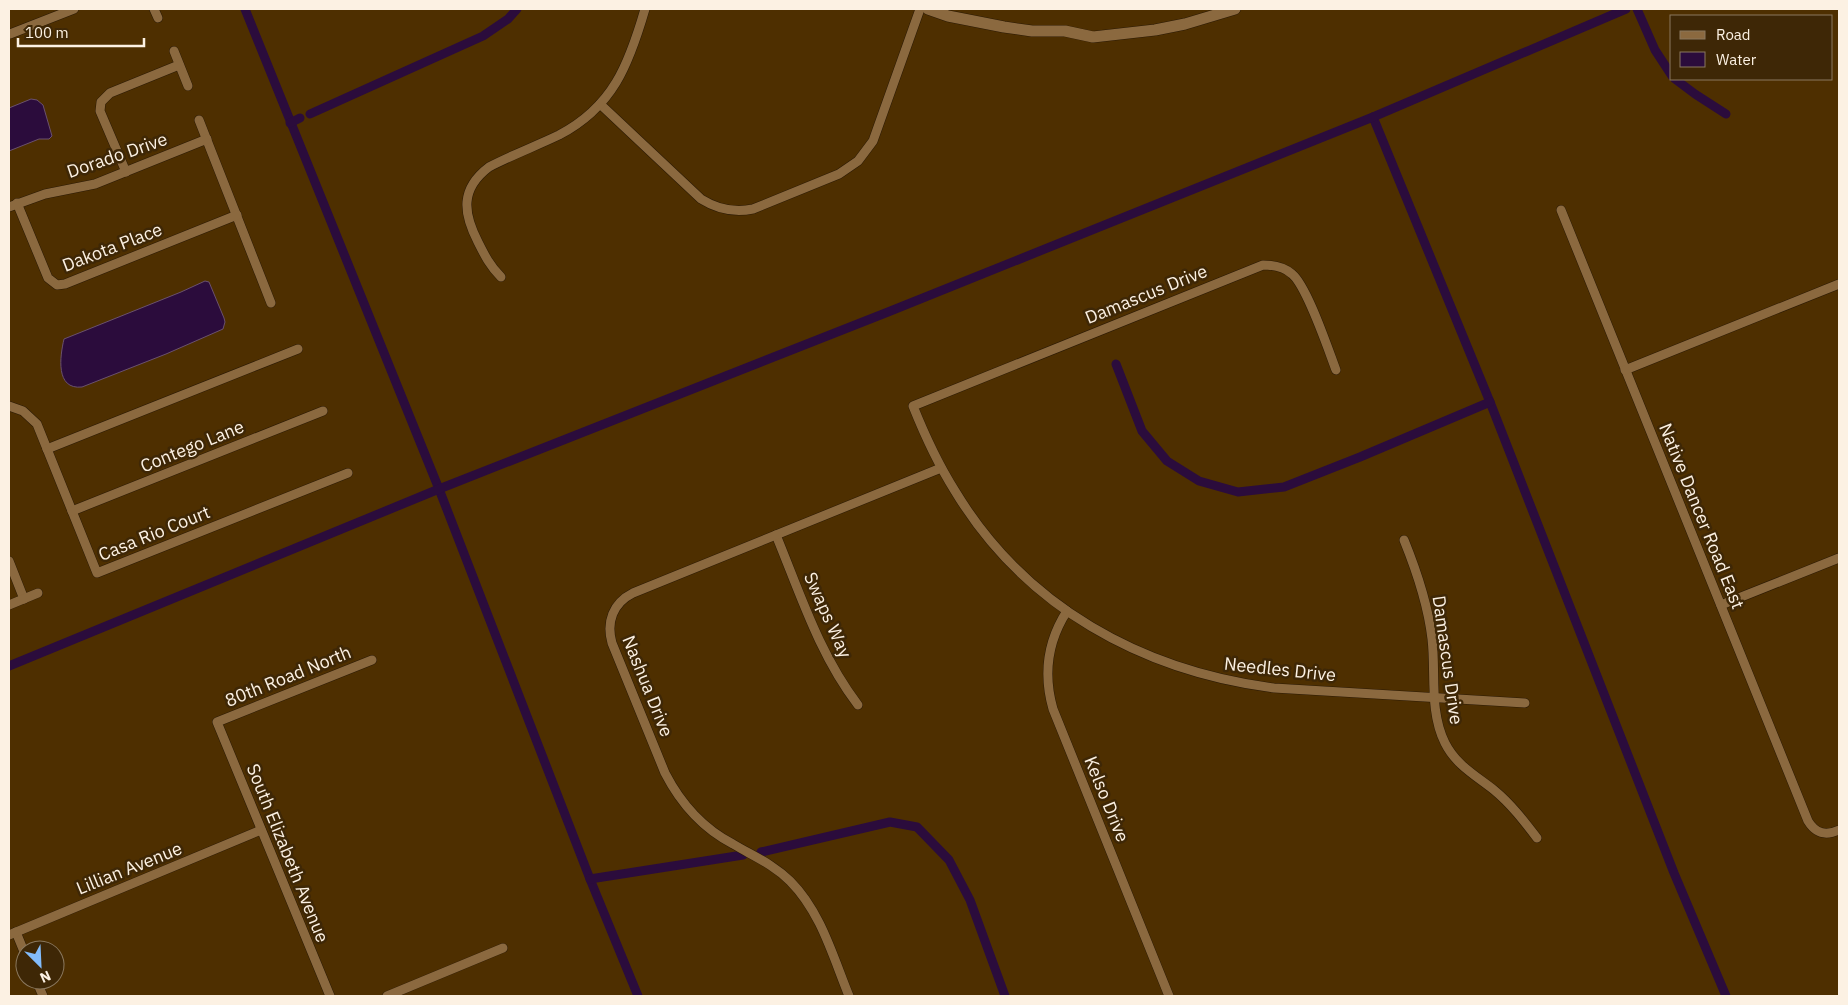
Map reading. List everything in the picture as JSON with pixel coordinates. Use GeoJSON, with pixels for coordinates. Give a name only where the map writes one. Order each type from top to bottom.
{"type":"FeatureCollection","features":[{"type":"Feature","properties":{"kind":"street"},"geometry":{"type":"LineString","coordinates":[[10,34],[74,9]]}},
{"type":"Feature","properties":{"kind":"street"},"geometry":{"type":"LineString","coordinates":[[154,9],[158,18]]}},
{"type":"Feature","properties":{"kind":"street"},"geometry":{"type":"LineString","coordinates":[[502,277],[490,266],[468,221],[466,203],[472,186],[489,167],[564,132],[586,117],[600,104],[612,90],[628,62],[644,9]]}},
{"type":"Feature","properties":{"kind":"street"},"geometry":{"type":"LineString","coordinates":[[600,104],[701,199],[713,206],[726,210],[740,211],[753,208],[844,172],[866,152],[879,129],[920,9]]}},
{"type":"Feature","properties":{"kind":"street"},"geometry":{"type":"LineString","coordinates":[[928,9],[948,16],[1004,27],[1032,31],[1064,31],[1093,37],[1162,29],[1234,9]]}},
{"type":"Feature","properties":{"kind":"street"},"geometry":{"type":"LineString","coordinates":[[174,51],[188,86]]}},
{"type":"Feature","properties":{"kind":"street"},"geometry":{"type":"LineString","coordinates":[[126,172],[100,111],[101,102],[110,93],[179,65]]}},
{"type":"Feature","properties":{"kind":"street"},"geometry":{"type":"LineString","coordinates":[[199,120],[271,303]]}},
{"type":"Feature","properties":{"kind":"street","name":"Dorado Drive"},"geometry":{"type":"LineString","coordinates":[[13,205],[45,194],[83,188],[206,139]]}},
{"type":"Feature","properties":{"kind":"street","name":"Dakota Place"},"geometry":{"type":"LineString","coordinates":[[13,205],[48,278],[57,285],[65,284],[237,215]]}},
{"type":"Feature","properties":{"kind":"street","name":"Native Dancer Road East"},"geometry":{"type":"LineString","coordinates":[[1561,210],[1808,821],[1818,832],[1831,834],[1839,830]]}},
{"type":"Feature","properties":{"kind":"street","name":"Damascus Drive"},"geometry":{"type":"LineString","coordinates":[[913,406],[1263,265],[1276,266],[1287,270],[1297,278],[1304,289],[1336,370]]}},
{"type":"Feature","properties":{"kind":"street"},"geometry":{"type":"LineString","coordinates":[[1625,370],[1839,284]]}},
{"type":"Feature","properties":{"kind":"street"},"geometry":{"type":"LineString","coordinates":[[47,449],[298,349]]}},
{"type":"Feature","properties":{"kind":"street","name":"Casa Rio Court"},"geometry":{"type":"LineString","coordinates":[[9,406],[23,411],[37,424],[97,574],[348,473]]}},
{"type":"Feature","properties":{"kind":"street","name":"Needles Drive"},"geometry":{"type":"LineString","coordinates":[[913,406],[941,468],[972,517],[996,546],[1025,576],[1067,610],[1109,637],[1135,650],[1162,662],[1217,678],[1274,688],[1525,703]]}},
{"type":"Feature","properties":{"kind":"street","name":"Contego Lane"},"geometry":{"type":"LineString","coordinates":[[72,511],[323,411]]}},
{"type":"Feature","properties":{"kind":"street","name":"Nashua Drive"},"geometry":{"type":"LineString","coordinates":[[849,996],[820,924],[803,896],[778,870],[763,859],[717,835],[702,823],[692,814],[674,790],[665,774],[610,637],[610,624],[614,611],[627,596],[941,468]]}},
{"type":"Feature","properties":{"kind":"street","name":"Swaps Way"},"geometry":{"type":"LineString","coordinates":[[776,535],[822,648],[833,669],[858,705]]}},
{"type":"Feature","properties":{"kind":"street","name":"Damascus Drive"},"geometry":{"type":"LineString","coordinates":[[1404,540],[1416,571],[1429,620],[1434,664],[1436,718],[1440,730],[1452,754],[1470,774],[1509,803],[1537,838]]}},
{"type":"Feature","properties":{"kind":"street"},"geometry":{"type":"LineString","coordinates":[[1720,605],[1839,558]]}},
{"type":"Feature","properties":{"kind":"street"},"geometry":{"type":"LineString","coordinates":[[9,561],[24,599]]}},
{"type":"Feature","properties":{"kind":"street"},"geometry":{"type":"LineString","coordinates":[[9,605],[38,593]]}},
{"type":"Feature","properties":{"kind":"street","name":"Kelso Drive"},"geometry":{"type":"LineString","coordinates":[[1067,610],[1059,623],[1049,650],[1047,679],[1049,695],[1169,996]]}},
{"type":"Feature","properties":{"kind":"street","name":"80th Road North"},"geometry":{"type":"LineString","coordinates":[[216,722],[372,660]]}},
{"type":"Feature","properties":{"kind":"street","name":"South Elizabeth Avenue"},"geometry":{"type":"LineString","coordinates":[[216,722],[330,996]]}},
{"type":"Feature","properties":{"kind":"street","name":"Lillian Avenue"},"geometry":{"type":"LineString","coordinates":[[12,933],[261,830]]}},
{"type":"Feature","properties":{"kind":"street"},"geometry":{"type":"LineString","coordinates":[[387,996],[503,948]]}},
{"type":"Feature","properties":{"kind":"water"},"geometry":{"type":"Polygon","coordinates":[[[31,99],[37,100],[43,105],[52,136],[49,139],[39,139],[9,151],[9,108],[31,99]]]}},
{"type":"Feature","properties":{"kind":"water"},"geometry":{"type":"Polygon","coordinates":[[[205,281],[209,282],[224,318],[223,329],[82,387],[73,386],[63,378],[61,354],[64,339],[205,281]]]}},
{"type":"Feature","properties":{"kind":"waterway"},"geometry":{"type":"LineString","coordinates":[[245,9],[439,489],[590,879],[638,996]]}},
{"type":"Feature","properties":{"kind":"waterway"},"geometry":{"type":"LineString","coordinates":[[310,114],[483,36],[508,19],[517,9]]}},
{"type":"Feature","properties":{"kind":"waterway"},"geometry":{"type":"LineString","coordinates":[[9,666],[439,489],[888,312],[1373,117],[1626,9]]}},
{"type":"Feature","properties":{"kind":"waterway"},"geometry":{"type":"LineString","coordinates":[[1637,9],[1655,50],[1670,73]]}},
{"type":"Feature","properties":{"kind":"waterway"},"geometry":{"type":"LineString","coordinates":[[1676,80],[1726,114]]}},
{"type":"Feature","properties":{"kind":"waterway"},"geometry":{"type":"LineString","coordinates":[[1373,117],[1490,402],[1674,873],[1726,996]]}},
{"type":"Feature","properties":{"kind":"waterway"},"geometry":{"type":"LineString","coordinates":[[290,123],[300,118]]}},
{"type":"Feature","properties":{"kind":"waterway"},"geometry":{"type":"LineString","coordinates":[[1116,364],[1142,431],[1167,461],[1199,481],[1238,492],[1284,487],[1490,402]]}},
{"type":"Feature","properties":{"kind":"waterway"},"geometry":{"type":"LineString","coordinates":[[761,852],[890,822],[917,827],[949,860],[970,900],[1005,996]]}},
{"type":"Feature","properties":{"kind":"waterway"},"geometry":{"type":"LineString","coordinates":[[590,879],[743,855]]}}]}
